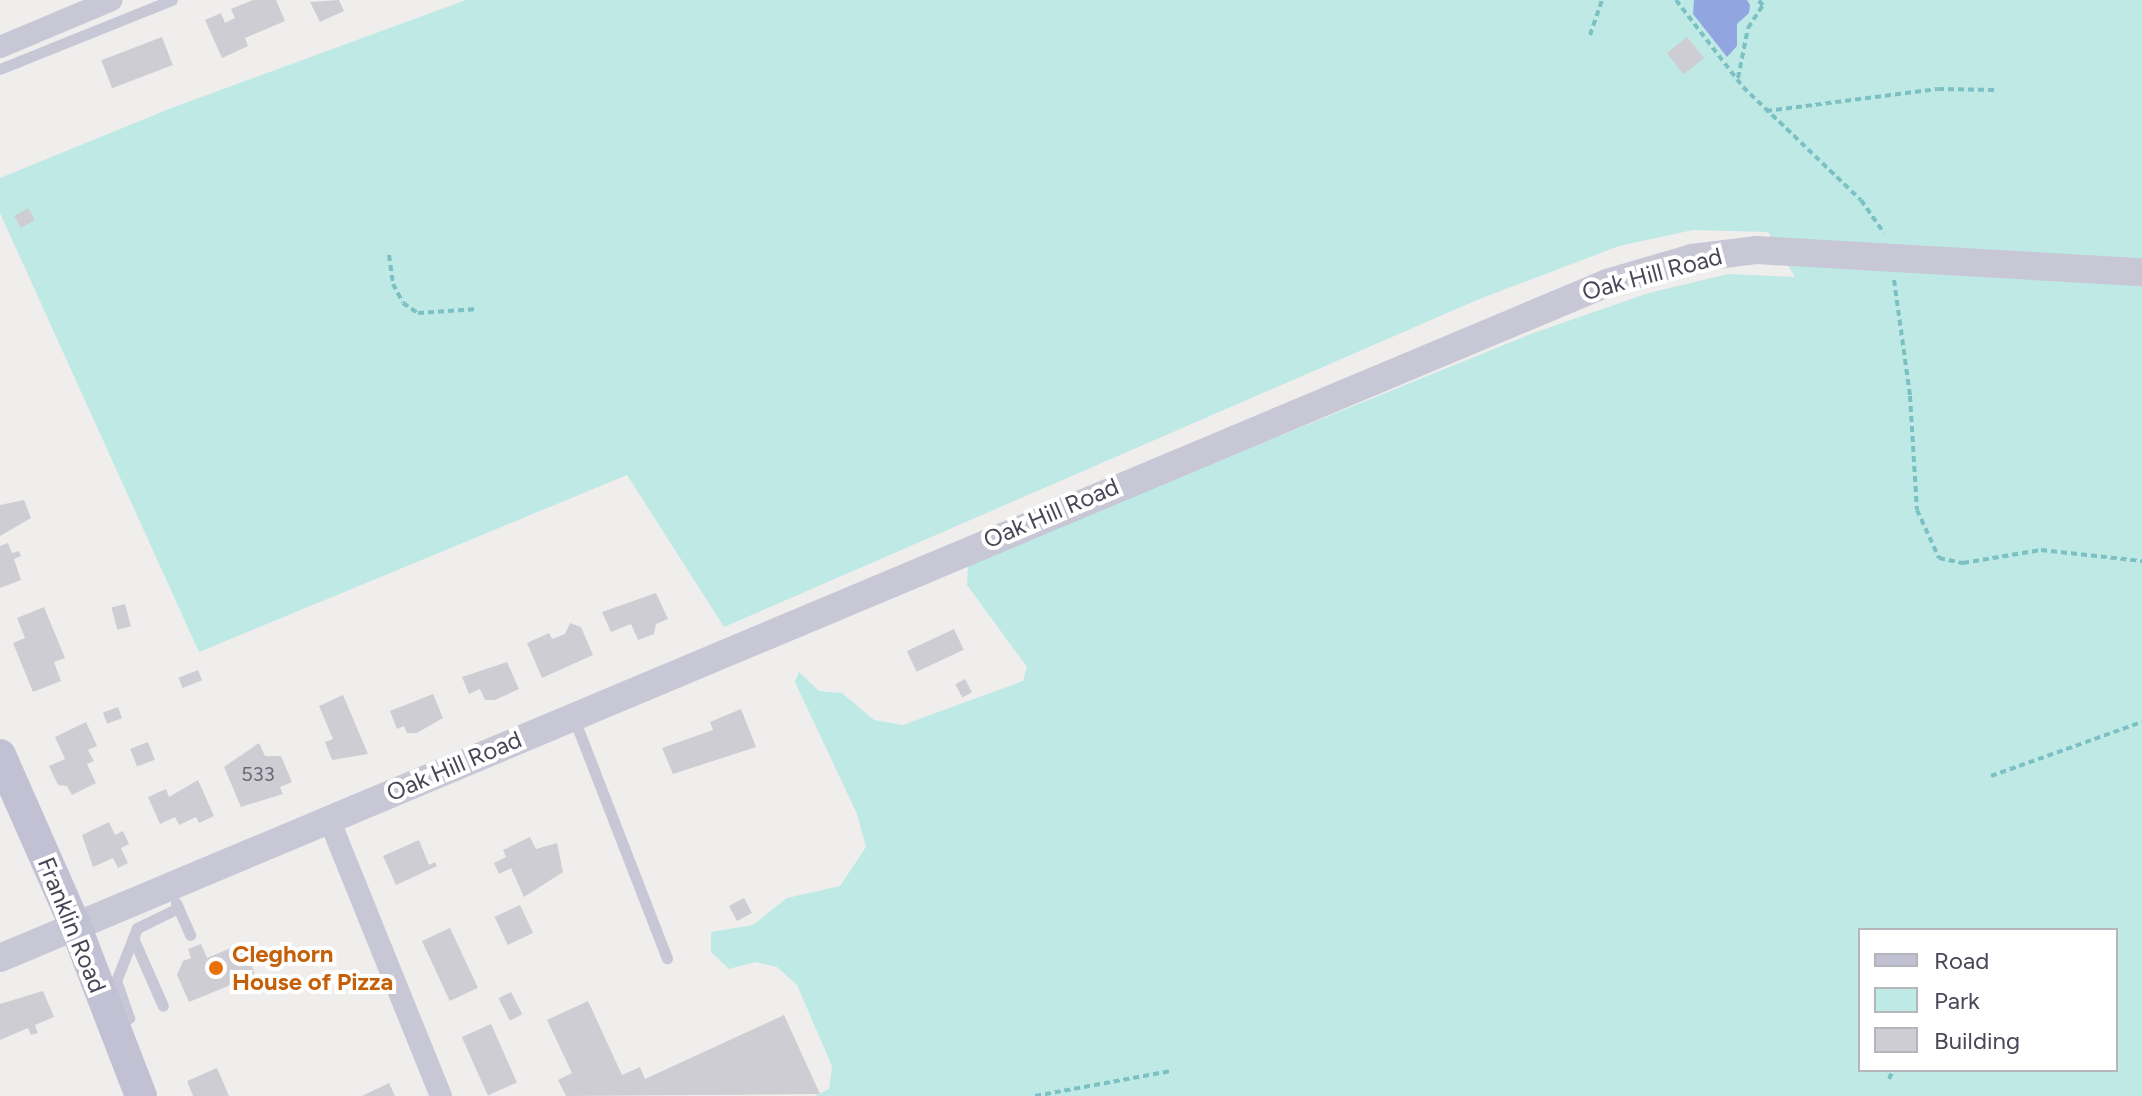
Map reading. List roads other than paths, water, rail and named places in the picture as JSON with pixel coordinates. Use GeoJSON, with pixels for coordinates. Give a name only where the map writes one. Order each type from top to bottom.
{"type":"FeatureCollection","features":[{"type":"Feature","properties":{"kind":"main road","name":"Franklin Road"},"geometry":{"type":"LineString","coordinates":[[0,755],[75,925],[107,985],[113,1025],[141,1096]]}},
{"type":"Feature","properties":{"kind":"street"},"geometry":{"type":"LineString","coordinates":[[0,47],[112,0]]}},
{"type":"Feature","properties":{"kind":"street","name":"Oak Hill Road"},"geometry":{"type":"LineString","coordinates":[[0,958],[75,925],[138,912],[174,897],[329,819],[1607,283],[1692,258],[1756,250],[2142,272]]}},
{"type":"Feature","properties":{"kind":"street"},"geometry":{"type":"LineString","coordinates":[[329,819],[441,1096]]}},
{"type":"Feature","properties":{"kind":"lane"},"geometry":{"type":"LineString","coordinates":[[0,69],[172,0]]}},
{"type":"Feature","properties":{"kind":"lane"},"geometry":{"type":"LineString","coordinates":[[573,715],[667,958]]}},
{"type":"Feature","properties":{"kind":"lane"},"geometry":{"type":"LineString","coordinates":[[174,897],[190,935]]}},
{"type":"Feature","properties":{"kind":"lane"},"geometry":{"type":"LineString","coordinates":[[107,985],[133,938],[138,912]]}},
{"type":"Feature","properties":{"kind":"lane"},"geometry":{"type":"LineString","coordinates":[[133,938],[163,1006]]}},
{"type":"Feature","properties":{"kind":"water"},"geometry":{"type":"Polygon","coordinates":[[[1694,0],[1747,0],[1750,5],[1749,13],[1737,24],[1737,46],[1727,57],[1693,14],[1694,0]]]}},
{"type":"Feature","properties":{"kind":"place","name":"Cleghorn House of Pizza"},"geometry":{"type":"Point","coordinates":[216,968]}}]}
